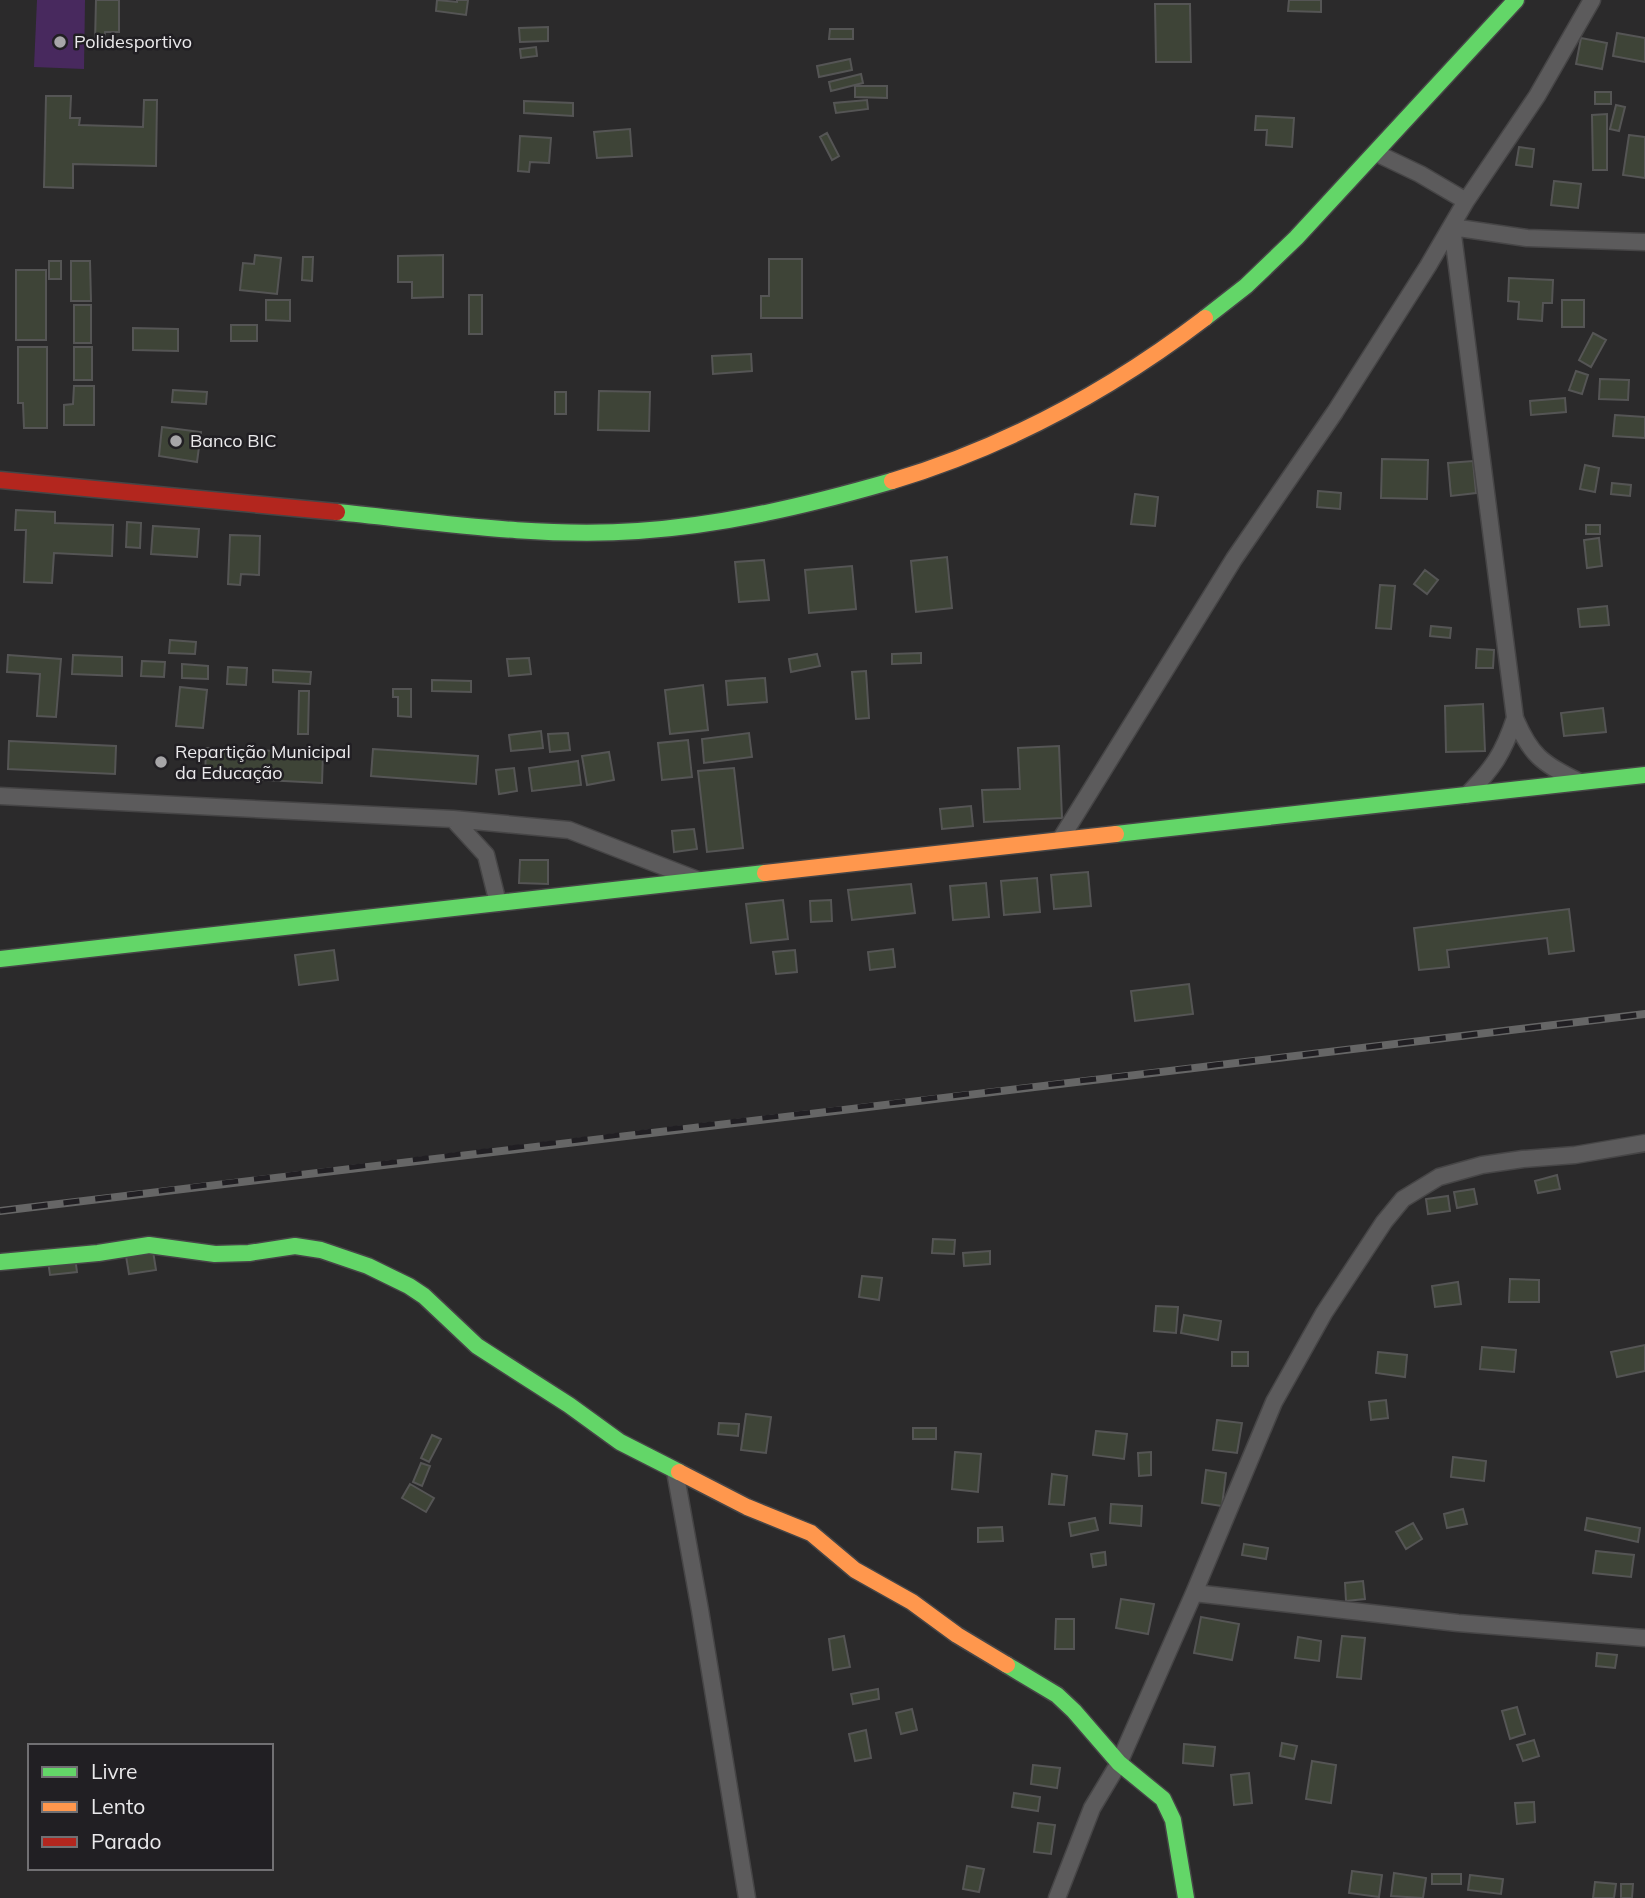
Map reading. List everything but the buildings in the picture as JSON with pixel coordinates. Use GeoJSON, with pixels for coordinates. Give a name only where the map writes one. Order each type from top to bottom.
{"type":"FeatureCollection","features":[{"type":"Feature","properties":{"kind":"street"},"geometry":{"type":"LineString","coordinates":[[0,480],[498,528],[583,532],[669,529],[751,517],[832,498],[919,472],[1016,432],[1118,380],[1235,295],[1291,243],[1516,0]]}},
{"type":"Feature","properties":{"kind":"street"},"geometry":{"type":"LineString","coordinates":[[1060,840],[1234,559],[1335,412],[1466,201],[1537,96],[1592,0]]}},
{"type":"Feature","properties":{"kind":"street"},"geometry":{"type":"LineString","coordinates":[[1376,153],[1420,174],[1466,201]]}},
{"type":"Feature","properties":{"kind":"street"},"geometry":{"type":"LineString","coordinates":[[1452,227],[1527,239],[1645,242]]}},
{"type":"Feature","properties":{"kind":"street"},"geometry":{"type":"LineString","coordinates":[[1452,227],[1515,718],[1525,742],[1548,767],[1580,782]]}},
{"type":"Feature","properties":{"kind":"street"},"geometry":{"type":"LineString","coordinates":[[1467,795],[1488,773],[1506,746],[1515,718]]}},
{"type":"Feature","properties":{"kind":"street"},"geometry":{"type":"LineString","coordinates":[[2,956],[1645,775]]}},
{"type":"Feature","properties":{"kind":"street"},"geometry":{"type":"LineString","coordinates":[[0,796],[453,819],[569,830],[700,881]]}},
{"type":"Feature","properties":{"kind":"street"},"geometry":{"type":"LineString","coordinates":[[453,819],[485,855],[498,903]]}},
{"type":"Feature","properties":{"kind":"street"},"geometry":{"type":"LineString","coordinates":[[1057,1898],[1092,1808],[1119,1763],[1274,1402],[1324,1313],[1384,1222],[1403,1199],[1420,1186],[1439,1177],[1482,1165],[1575,1155],[1645,1143]]}},
{"type":"Feature","properties":{"kind":"street"},"geometry":{"type":"LineString","coordinates":[[0,1262],[98,1253],[149,1245],[215,1254],[249,1253],[295,1246],[321,1250],[368,1266],[409,1286],[424,1296],[477,1346],[569,1405],[620,1442],[747,1507],[811,1533],[855,1570],[912,1602],[968,1642],[1056,1695],[1074,1711],[1119,1763],[1141,1779],[1169,1808],[1186,1898]]}},
{"type":"Feature","properties":{"kind":"street"},"geometry":{"type":"LineString","coordinates":[[675,1471],[747,1898]]}},
{"type":"Feature","properties":{"kind":"street"},"geometry":{"type":"LineString","coordinates":[[1194,1593],[1458,1623],[1645,1638]]}},
{"type":"Feature","properties":{"kind":"shaded area","name":"Polidesportivo"},"geometry":{"type":"Polygon","coordinates":[[[37,0],[85,0],[84,69],[34,67],[37,0]]]}},
{"type":"Feature","properties":{"kind":"railway"},"geometry":{"type":"LineString","coordinates":[[0,1211],[1645,1014]]}},
{"type":"Feature","properties":{"kind":"traffic: fast"},"geometry":{"type":"LineString","coordinates":[[1205,318],[1246,286],[1296,238],[1516,0]]}},
{"type":"Feature","properties":{"kind":"traffic: fast"},"geometry":{"type":"LineString","coordinates":[[337,512],[525,531],[638,531],[767,513],[892,481]]}},
{"type":"Feature","properties":{"kind":"traffic: fast"},"geometry":{"type":"LineString","coordinates":[[1116,834],[1645,775]]}},
{"type":"Feature","properties":{"kind":"traffic: fast"},"geometry":{"type":"LineString","coordinates":[[0,959],[765,873]]}},
{"type":"Feature","properties":{"kind":"traffic: fast"},"geometry":{"type":"LineString","coordinates":[[0,1262],[98,1253],[149,1245],[215,1254],[249,1253],[295,1246],[321,1250],[368,1266],[409,1286],[424,1296],[477,1346],[569,1405],[620,1442],[679,1472]]}},
{"type":"Feature","properties":{"kind":"traffic: fast"},"geometry":{"type":"LineString","coordinates":[[1007,1665],[1057,1695],[1119,1763],[1163,1799],[1173,1820],[1186,1898]]}},
{"type":"Feature","properties":{"kind":"traffic: slow"},"geometry":{"type":"LineString","coordinates":[[892,481],[976,451],[1056,413],[1133,369],[1205,318]]}},
{"type":"Feature","properties":{"kind":"traffic: slow"},"geometry":{"type":"LineString","coordinates":[[765,873],[1116,834]]}},
{"type":"Feature","properties":{"kind":"traffic: slow"},"geometry":{"type":"LineString","coordinates":[[679,1472],[747,1507],[811,1533],[855,1570],[912,1602],[957,1635],[1007,1665]]}},
{"type":"Feature","properties":{"kind":"traffic: jam"},"geometry":{"type":"LineString","coordinates":[[0,480],[337,512]]}},
{"type":"Feature","properties":{"kind":"place","name":"Polidesportivo"},"geometry":{"type":"Point","coordinates":[60,42]}},
{"type":"Feature","properties":{"kind":"place","name":"Banco BIC"},"geometry":{"type":"Point","coordinates":[176,441]}},
{"type":"Feature","properties":{"kind":"place","name":"Repartição Municipal da Educação"},"geometry":{"type":"Point","coordinates":[161,762]}}]}
